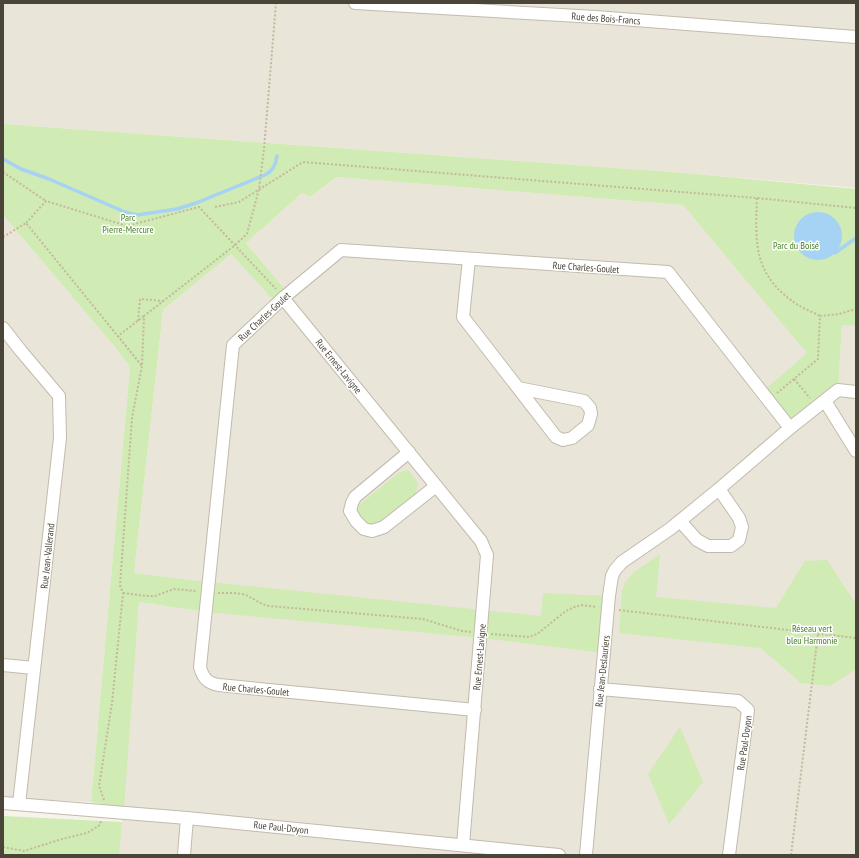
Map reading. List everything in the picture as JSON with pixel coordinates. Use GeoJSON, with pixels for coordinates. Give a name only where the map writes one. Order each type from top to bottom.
{"type":"FeatureCollection","features":[{"type":"Feature","properties":{"kind":"street","name":"Rue des Bois-Francs"},"geometry":{"type":"LineString","coordinates":[[355,3],[596,17],[856,37]]}},
{"type":"Feature","properties":{"kind":"street","name":"Rue Charles-Goulet"},"geometry":{"type":"LineString","coordinates":[[475,710],[219,685],[207,681],[202,674],[200,667],[233,345],[283,298],[341,250],[668,272],[790,428]]}},
{"type":"Feature","properties":{"kind":"street"},"geometry":{"type":"LineString","coordinates":[[469,259],[463,317],[518,388],[556,437],[563,440],[572,438],[588,425],[591,414],[590,408],[584,401],[518,388]]}},
{"type":"Feature","properties":{"kind":"street","name":"Rue Ernest-Lavigne"},"geometry":{"type":"LineString","coordinates":[[283,298],[481,541],[488,555],[463,846]]}},
{"type":"Feature","properties":{"kind":"street","name":"Rue Jean-Vallerand"},"geometry":{"type":"LineString","coordinates":[[3,328],[59,396],[60,438],[19,804]]}},
{"type":"Feature","properties":{"kind":"street","name":"Rue Jean-Deslauriers"},"geometry":{"type":"LineString","coordinates":[[586,855],[600,689],[610,589],[614,570],[622,562],[680,521],[790,428],[838,390],[856,392]]}},
{"type":"Feature","properties":{"kind":"street"},"geometry":{"type":"LineString","coordinates":[[821,404],[856,451]]}},
{"type":"Feature","properties":{"kind":"street"},"geometry":{"type":"LineString","coordinates":[[409,452],[355,497],[350,511],[356,521],[364,529],[372,530],[384,527],[436,486]]}},
{"type":"Feature","properties":{"kind":"street"},"geometry":{"type":"LineString","coordinates":[[680,521],[697,540],[708,546],[731,546],[739,540],[742,527],[739,518],[718,489]]}},
{"type":"Feature","properties":{"kind":"street"},"geometry":{"type":"LineString","coordinates":[[3,665],[34,668]]}},
{"type":"Feature","properties":{"kind":"street","name":"Rue Paul-Doyon"},"geometry":{"type":"LineString","coordinates":[[600,689],[738,701],[748,710],[729,855]]}},
{"type":"Feature","properties":{"kind":"street","name":"Rue Paul-Doyon"},"geometry":{"type":"LineString","coordinates":[[3,803],[187,818],[559,855]]}},
{"type":"Feature","properties":{"kind":"street"},"geometry":{"type":"LineString","coordinates":[[184,855],[187,818]]}},
{"type":"Feature","properties":{"kind":"path"},"geometry":{"type":"LineString","coordinates":[[142,366],[118,336],[234,246],[247,234],[259,189],[264,149],[276,3]]}},
{"type":"Feature","properties":{"kind":"path"},"geometry":{"type":"LineString","coordinates":[[215,207],[239,202],[303,162],[757,198],[856,208]]}},
{"type":"Feature","properties":{"kind":"path"},"geometry":{"type":"LineString","coordinates":[[3,172],[46,200],[127,226],[199,207],[283,298]]}},
{"type":"Feature","properties":{"kind":"path"},"geometry":{"type":"LineString","coordinates":[[757,198],[757,244],[760,260],[769,278],[783,294],[799,306],[820,316],[839,314],[856,309]]}},
{"type":"Feature","properties":{"kind":"path"},"geometry":{"type":"LineString","coordinates":[[3,237],[26,223],[46,200]]}},
{"type":"Feature","properties":{"kind":"path"},"geometry":{"type":"LineString","coordinates":[[26,223],[142,366]]}},
{"type":"Feature","properties":{"kind":"path"},"geometry":{"type":"LineString","coordinates":[[138,321],[140,299],[163,301]]}},
{"type":"Feature","properties":{"kind":"path"},"geometry":{"type":"LineString","coordinates":[[3,847],[24,851],[87,833],[100,825],[104,803],[99,786],[112,702],[123,593],[120,585],[132,418],[142,366],[144,316]]}},
{"type":"Feature","properties":{"kind":"path"},"geometry":{"type":"LineString","coordinates":[[769,401],[818,359],[820,316]]}},
{"type":"Feature","properties":{"kind":"path"},"geometry":{"type":"LineString","coordinates":[[794,379],[821,404]]}},
{"type":"Feature","properties":{"kind":"path"},"geometry":{"type":"LineString","coordinates":[[791,855],[818,633]]}},
{"type":"Feature","properties":{"kind":"shaded area"},"geometry":{"type":"Polygon","coordinates":[[[3,3],[856,3],[856,188],[685,173],[3,124],[3,3]]]}},
{"type":"Feature","properties":{"kind":"shaded area"},"geometry":{"type":"Polygon","coordinates":[[[337,177],[683,205],[808,353],[762,392],[838,390],[842,325],[856,326],[856,855],[118,855],[123,812],[139,602],[206,612],[208,582],[134,573],[163,310],[231,254],[275,302],[287,292],[246,243],[302,193],[310,197],[337,177]]]}},
{"type":"Feature","properties":{"kind":"shaded area"},"geometry":{"type":"Polygon","coordinates":[[[3,215],[115,347],[130,367],[91,802],[3,798],[3,215]]]}},
{"type":"Feature","properties":{"kind":"green space"},"geometry":{"type":"Polygon","coordinates":[[[3,124],[685,173],[856,189],[856,326],[842,325],[838,390],[790,428],[762,392],[807,353],[683,205],[337,177],[310,197],[302,193],[246,243],[287,292],[275,302],[231,254],[163,310],[134,573],[541,616],[543,593],[609,596],[604,653],[481,638],[206,612],[139,602],[124,808],[91,802],[130,367],[115,347],[3,215],[3,124]]]}},
{"type":"Feature","properties":{"kind":"green space"},"geometry":{"type":"Polygon","coordinates":[[[408,470],[418,483],[416,493],[378,523],[371,525],[363,522],[356,514],[359,505],[400,472],[408,470]]]}},
{"type":"Feature","properties":{"kind":"green space","name":"Réseau vert bleu Harmonie"},"geometry":{"type":"Polygon","coordinates":[[[660,554],[656,597],[776,608],[805,561],[827,560],[856,604],[856,669],[830,686],[801,683],[761,648],[619,633],[622,591],[625,583],[634,572],[660,554]]]}},
{"type":"Feature","properties":{"kind":"green space"},"geometry":{"type":"Polygon","coordinates":[[[680,727],[703,782],[669,824],[648,774],[680,727]]]}},
{"type":"Feature","properties":{"kind":"green space"},"geometry":{"type":"Polygon","coordinates":[[[3,816],[122,822],[119,855],[3,855],[3,816]]]}},
{"type":"Feature","properties":{"kind":"water"},"geometry":{"type":"Polygon","coordinates":[[[813,212],[823,212],[835,219],[842,231],[842,241],[835,253],[823,260],[813,260],[805,256],[798,249],[794,241],[794,231],[798,223],[805,216],[813,212]]]}},
{"type":"Feature","properties":{"kind":"waterway"},"geometry":{"type":"LineString","coordinates":[[3,159],[21,169],[49,179],[125,212],[137,215],[177,209],[196,203],[265,175],[274,167],[277,156]]}},
{"type":"Feature","properties":{"kind":"waterway"},"geometry":{"type":"LineString","coordinates":[[835,253],[856,238]]}},
{"type":"Feature","properties":{"kind":"park label","name":"Parc Pierre-Mercure"},"geometry":{"type":"Point","coordinates":[128,222]}},
{"type":"Feature","properties":{"kind":"park label","name":"Parc du Boisé"},"geometry":{"type":"Point","coordinates":[796,245]}}]}
